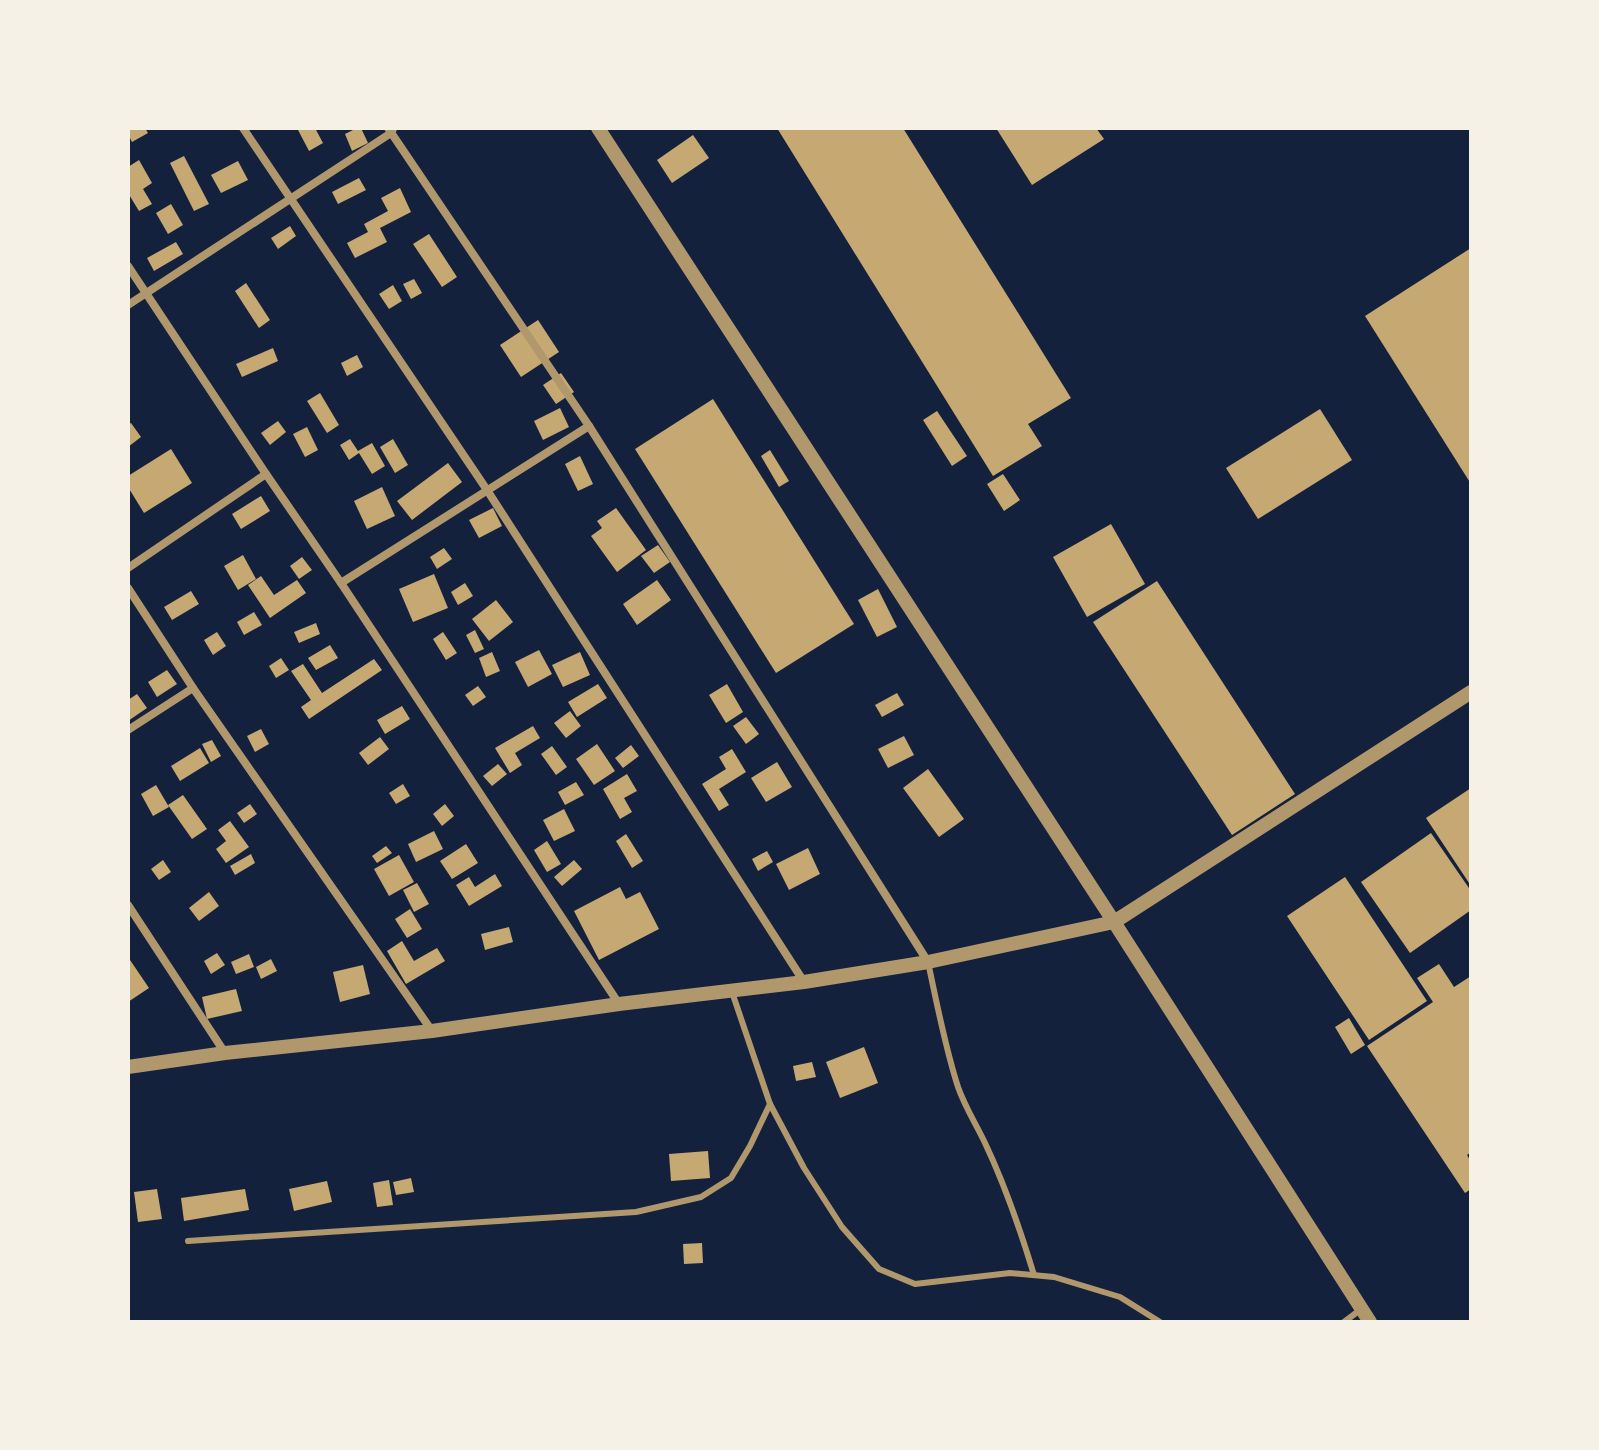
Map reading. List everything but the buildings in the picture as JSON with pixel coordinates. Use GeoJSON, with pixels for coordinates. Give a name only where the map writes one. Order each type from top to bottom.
{"type":"FeatureCollection","features":[{"type":"Feature","properties":{"kind":"street"},"geometry":{"type":"LineString","coordinates":[[243,128],[487,490],[804,982]]}},
{"type":"Feature","properties":{"kind":"street"},"geometry":{"type":"LineString","coordinates":[[598,128],[1366,1316]]}},
{"type":"Feature","properties":{"kind":"street"},"geometry":{"type":"LineString","coordinates":[[128,305],[391,130],[589,426],[928,962]]}},
{"type":"Feature","properties":{"kind":"street"},"geometry":{"type":"LineString","coordinates":[[128,266],[619,1004]]}},
{"type":"Feature","properties":{"kind":"street"},"geometry":{"type":"LineString","coordinates":[[341,583],[589,426]]}},
{"type":"Feature","properties":{"kind":"street"},"geometry":{"type":"LineString","coordinates":[[128,568],[266,474]]}},
{"type":"Feature","properties":{"kind":"street"},"geometry":{"type":"LineString","coordinates":[[128,588],[193,688],[432,1031]]}},
{"type":"Feature","properties":{"kind":"street"},"geometry":{"type":"LineString","coordinates":[[128,730],[193,688]]}},
{"type":"Feature","properties":{"kind":"street"},"geometry":{"type":"LineString","coordinates":[[128,1067],[804,982],[928,962],[1114,922],[1470,694]]}},
{"type":"Feature","properties":{"kind":"street"},"geometry":{"type":"LineString","coordinates":[[128,905],[225,1053]]}},
{"type":"Feature","properties":{"kind":"lane"},"geometry":{"type":"LineString","coordinates":[[928,962],[959,1089],[985,1144],[1034,1275]]}},
{"type":"Feature","properties":{"kind":"lane"},"geometry":{"type":"LineString","coordinates":[[732,990],[770,1104],[804,1168],[842,1227],[879,1269],[915,1284],[1010,1273],[1054,1277],[1120,1297],[1160,1322]]}},
{"type":"Feature","properties":{"kind":"lane"},"geometry":{"type":"LineString","coordinates":[[188,1241],[636,1212],[701,1197],[731,1178],[770,1104]]}},
{"type":"Feature","properties":{"kind":"lane"},"geometry":{"type":"LineString","coordinates":[[1344,1322],[1366,1316]]}}]}
